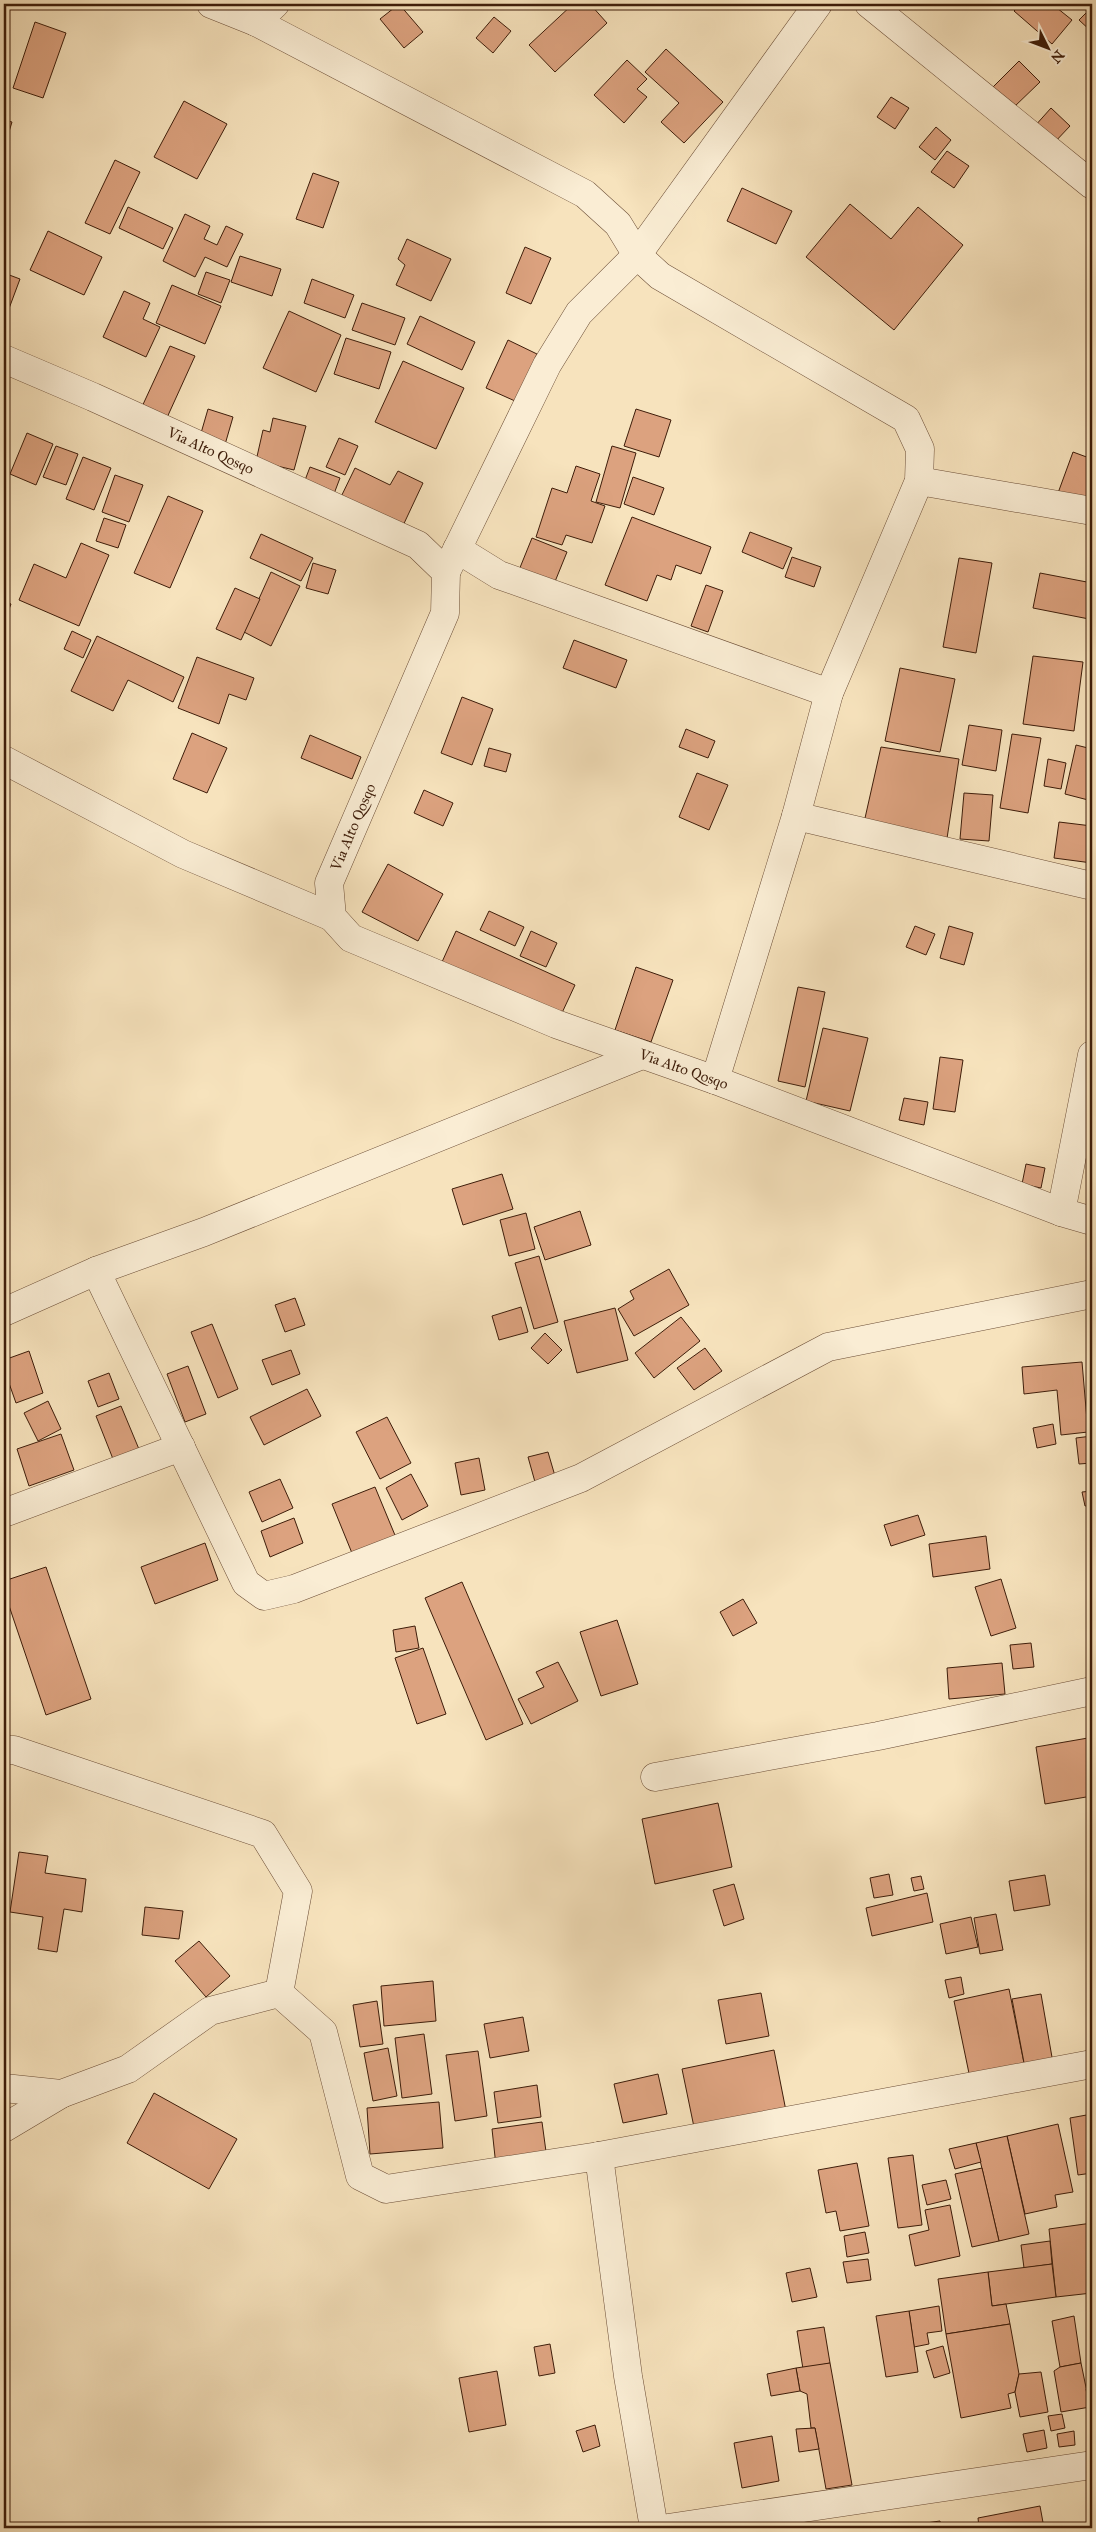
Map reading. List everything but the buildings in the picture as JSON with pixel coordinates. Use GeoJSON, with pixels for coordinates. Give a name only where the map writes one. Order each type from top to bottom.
{"type":"FeatureCollection","features":[{"type":"Feature","properties":{"kind":"street"},"geometry":{"type":"LineString","coordinates":[[211,4],[266,13],[585,194],[618,224],[637,255],[660,276],[906,419],[920,449],[919,481],[829,693],[796,816],[715,1080]]}},
{"type":"Feature","properties":{"kind":"street"},"geometry":{"type":"LineString","coordinates":[[818,4],[637,255],[579,313],[547,365],[452,561],[500,575],[829,693]]}},
{"type":"Feature","properties":{"kind":"street"},"geometry":{"type":"LineString","coordinates":[[870,4],[1092,186]]}},
{"type":"Feature","properties":{"kind":"street","name":"Via Alto Qosqo"},"geometry":{"type":"LineString","coordinates":[[4,360],[93,397],[452,561],[445,613],[329,883],[332,917],[351,938],[556,1024],[642,1056],[715,1080],[1061,1212],[1092,1222]]}},
{"type":"Feature","properties":{"kind":"street"},"geometry":{"type":"LineString","coordinates":[[919,481],[1092,512]]}},
{"type":"Feature","properties":{"kind":"street"},"geometry":{"type":"LineString","coordinates":[[4,760],[183,854],[332,917]]}},
{"type":"Feature","properties":{"kind":"street"},"geometry":{"type":"LineString","coordinates":[[796,816],[1092,886]]}},
{"type":"Feature","properties":{"kind":"street"},"geometry":{"type":"LineString","coordinates":[[4,1312],[96,1270],[204,1232],[642,1056]]}},
{"type":"Feature","properties":{"kind":"street"},"geometry":{"type":"LineString","coordinates":[[1061,1212],[1092,1056]]}},
{"type":"Feature","properties":{"kind":"street"},"geometry":{"type":"LineString","coordinates":[[96,1270],[246,1583],[264,1596],[294,1589],[581,1478],[828,1347],[1092,1294]]}},
{"type":"Feature","properties":{"kind":"street"},"geometry":{"type":"LineString","coordinates":[[4,1513],[181,1447]]}},
{"type":"Feature","properties":{"kind":"street"},"geometry":{"type":"LineString","coordinates":[[655,1777],[830,1745],[1092,1691]]}},
{"type":"Feature","properties":{"kind":"street"},"geometry":{"type":"LineString","coordinates":[[4,1750],[14,1750],[263,1834],[298,1891],[280,1993]]}},
{"type":"Feature","properties":{"kind":"street"},"geometry":{"type":"LineString","coordinates":[[4,2128],[61,2094],[128,2069],[210,2011],[280,1993]]}},
{"type":"Feature","properties":{"kind":"street"},"geometry":{"type":"LineString","coordinates":[[280,1993],[324,2032],[360,2176],[386,2189],[599,2156],[1092,2064]]}},
{"type":"Feature","properties":{"kind":"street"},"geometry":{"type":"LineString","coordinates":[[4,2088],[61,2094]]}},
{"type":"Feature","properties":{"kind":"street"},"geometry":{"type":"LineString","coordinates":[[599,2156],[628,2376],[654,2528]]}},
{"type":"Feature","properties":{"kind":"street"},"geometry":{"type":"LineString","coordinates":[[668,2528],[1092,2465]]}}]}
